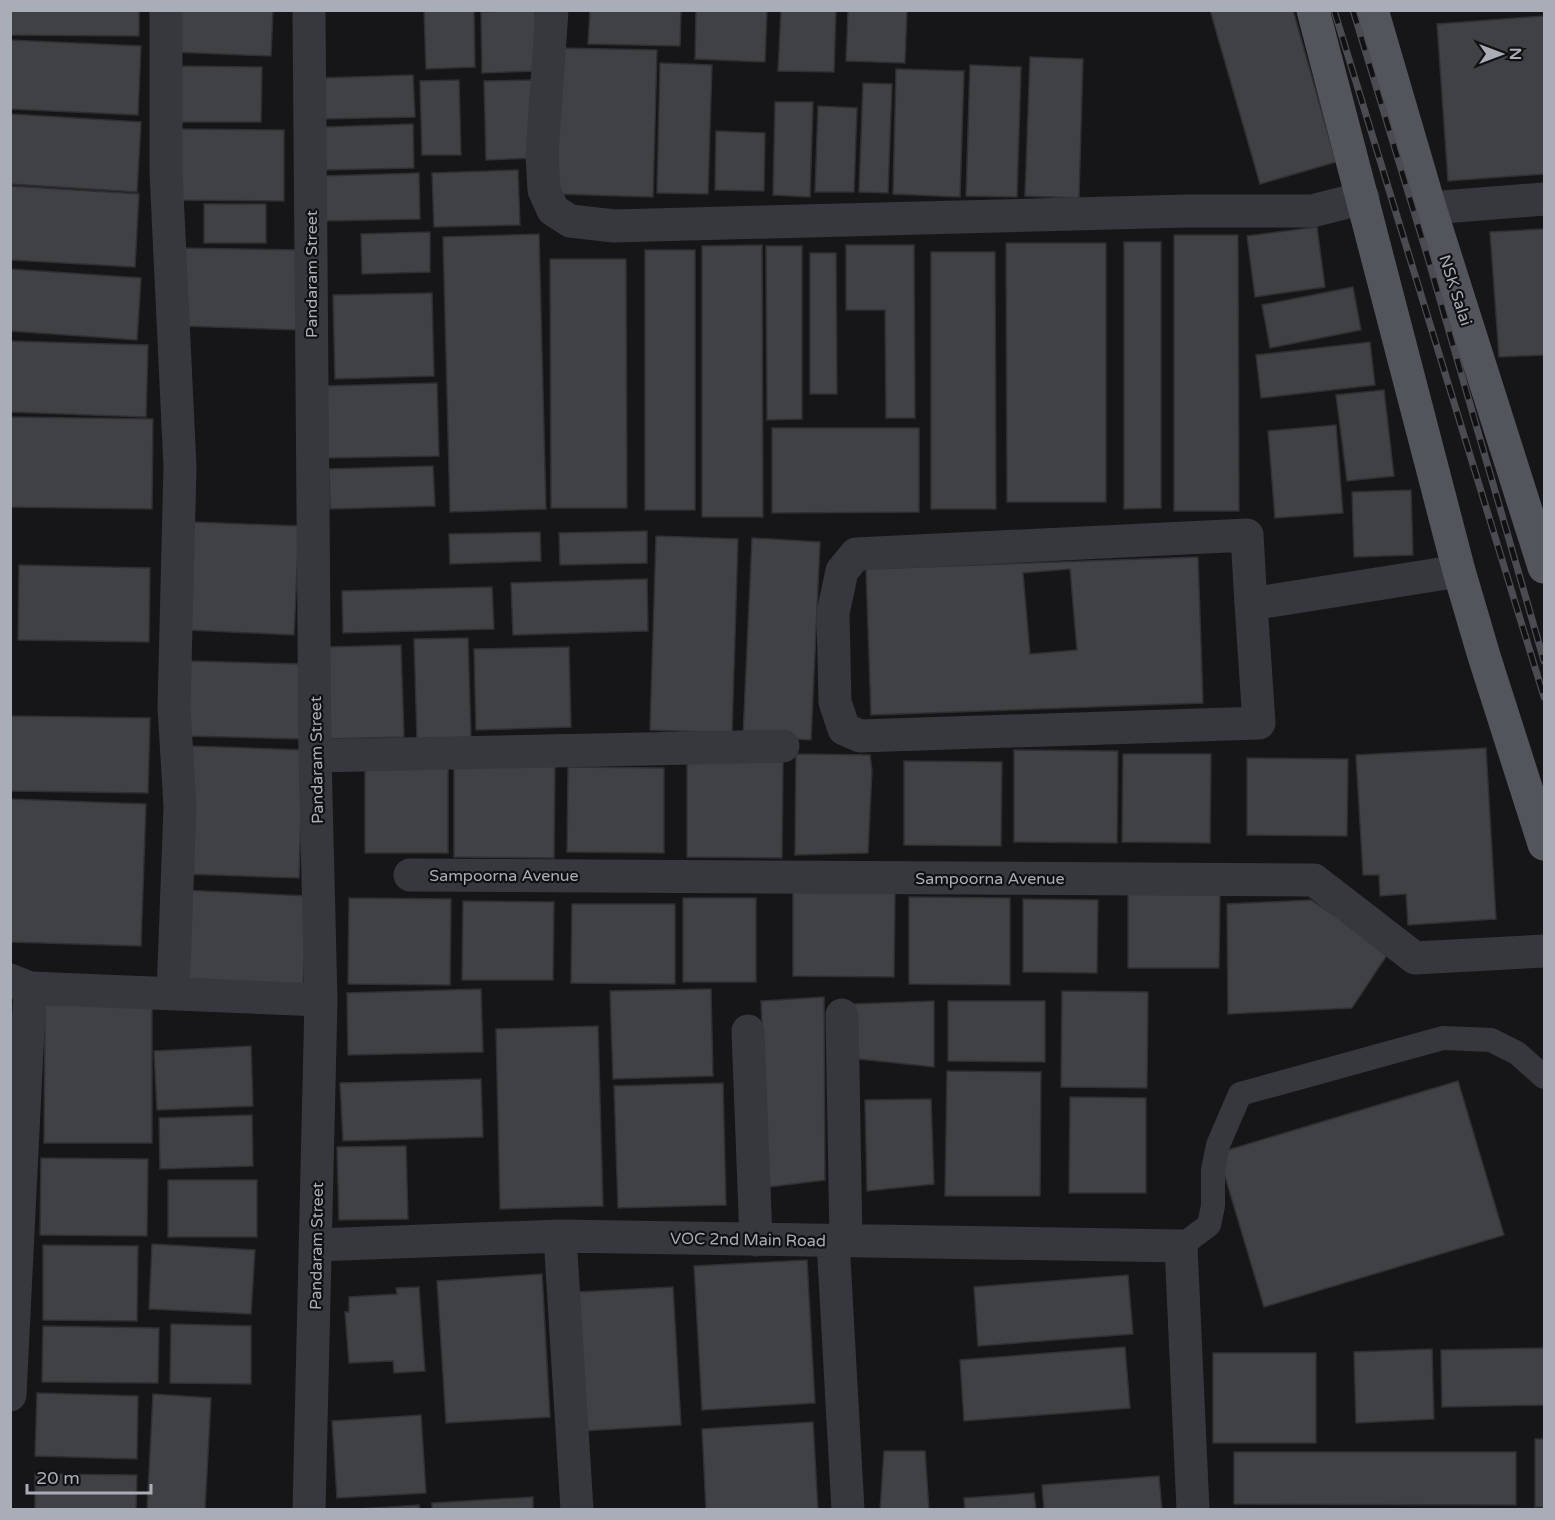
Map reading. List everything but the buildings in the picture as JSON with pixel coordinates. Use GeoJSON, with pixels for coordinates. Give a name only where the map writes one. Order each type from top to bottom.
{"type":"FeatureCollection","features":[{"type":"Feature","properties":{"kind":"main road"},"geometry":{"type":"LineString","coordinates":[[1313,10],[1459,571],[1545,844]]}},
{"type":"Feature","properties":{"kind":"main road","name":"NSK Salai"},"geometry":{"type":"LineString","coordinates":[[1372,10],[1430,208],[1545,567]]}},
{"type":"Feature","properties":{"kind":"street"},"geometry":{"type":"LineString","coordinates":[[166,10],[166,172],[180,467],[174,707],[180,807],[173,994]]}},
{"type":"Feature","properties":{"kind":"street","name":"Pandaram Street"},"geometry":{"type":"LineString","coordinates":[[309,10],[315,756],[321,1000],[309,1509]]}},
{"type":"Feature","properties":{"kind":"street"},"geometry":{"type":"LineString","coordinates":[[552,10],[542,155],[544,190],[553,210],[570,221],[614,226],[1187,211],[1312,211],[1363,198]]}},
{"type":"Feature","properties":{"kind":"street"},"geometry":{"type":"LineString","coordinates":[[1430,208],[1545,199]]}},
{"type":"Feature","properties":{"kind":"street"},"geometry":{"type":"LineString","coordinates":[[1247,535],[1251,604],[1259,723],[860,736],[844,729],[835,702],[833,613],[842,571],[856,554],[1247,535]]}},
{"type":"Feature","properties":{"kind":"street"},"geometry":{"type":"LineString","coordinates":[[1251,604],[1459,571]]}},
{"type":"Feature","properties":{"kind":"street"},"geometry":{"type":"LineString","coordinates":[[315,756],[783,746]]}},
{"type":"Feature","properties":{"kind":"street","name":"Sampoorna Avenue"},"geometry":{"type":"LineString","coordinates":[[410,875],[1314,880],[1415,958],[1545,951]]}},
{"type":"Feature","properties":{"kind":"street"},"geometry":{"type":"LineString","coordinates":[[10,1395],[20,984],[173,994],[321,1000]]}},
{"type":"Feature","properties":{"kind":"street"},"geometry":{"type":"LineString","coordinates":[[842,1016],[839,1241],[848,1509]]}},
{"type":"Feature","properties":{"kind":"street"},"geometry":{"type":"LineString","coordinates":[[747,1031],[756,1240]]}},
{"type":"Feature","properties":{"kind":"street"},"geometry":{"type":"LineString","coordinates":[[560,1236],[577,1509]]}},
{"type":"Feature","properties":{"kind":"street","name":"VOC 2nd Main Road"},"geometry":{"type":"LineString","coordinates":[[316,1245],[560,1236],[1181,1246]]}},
{"type":"Feature","properties":{"kind":"street"},"geometry":{"type":"LineString","coordinates":[[1181,1246],[1193,1509]]}},
{"type":"Feature","properties":{"kind":"lane"},"geometry":{"type":"LineString","coordinates":[[1181,1246],[1209,1225],[1213,1206],[1213,1170],[1218,1145],[1240,1094],[1443,1038],[1491,1040],[1517,1053],[1545,1077]]}},
{"type":"Feature","properties":{"kind":"railway"},"geometry":{"type":"LineString","coordinates":[[1334,10],[1544,697]]}},
{"type":"Feature","properties":{"kind":"railway"},"geometry":{"type":"LineString","coordinates":[[1353,10],[1428,258],[1544,661]]}}]}
